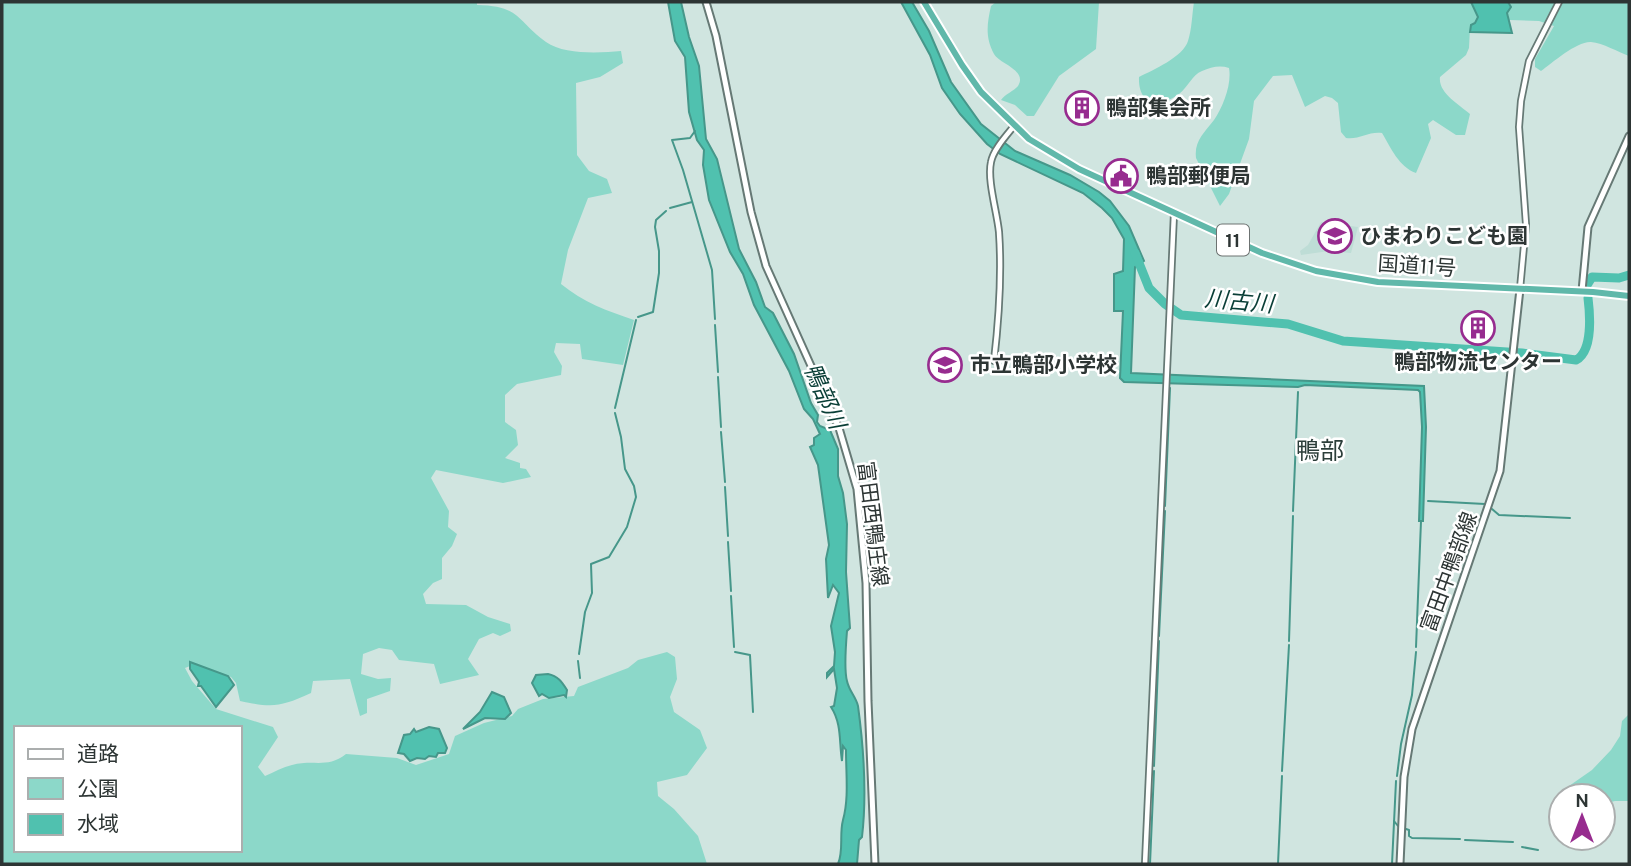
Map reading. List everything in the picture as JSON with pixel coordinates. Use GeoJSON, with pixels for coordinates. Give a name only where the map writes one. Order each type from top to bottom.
{"type":"FeatureCollection","features":[{"type":"Feature","properties":{"kind":"highway","name":"国道11号"},"geometry":{"type":"LineString","coordinates":[[924,2],[970,78],[985,97],[1014,126],[1048,152],[1079,169],[1262,253],[1337,275],[1378,282],[1629,296]]}},
{"type":"Feature","properties":{"kind":"main road","name":"富田西鴨庄線"},"geometry":{"type":"LineString","coordinates":[[706,2],[716,36],[748,200],[766,266],[839,428],[857,489],[866,583],[875,864]]}},
{"type":"Feature","properties":{"kind":"main road"},"geometry":{"type":"LineString","coordinates":[[1582,292],[1587,227],[1629,136]]}},
{"type":"Feature","properties":{"kind":"main road","name":"富田中鴨部線"},"geometry":{"type":"LineString","coordinates":[[1400,864],[1408,745],[1418,705],[1497,479],[1505,438],[1520,289]]}},
{"type":"Feature","properties":{"kind":"street"},"geometry":{"type":"LineString","coordinates":[[1520,289],[1526,224],[1520,139],[1521,101],[1529,61],[1559,2]]}},
{"type":"Feature","properties":{"kind":"street"},"geometry":{"type":"LineString","coordinates":[[995,361],[1000,307],[1000,260],[990,166],[1014,126]]}},
{"type":"Feature","properties":{"kind":"street"},"geometry":{"type":"LineString","coordinates":[[1145,864],[1174,213]]}},
{"type":"Feature","properties":{"kind":"shaded area","name":"ひまわりこども園"},"geometry":{"type":"Polygon","coordinates":[[[1321,222],[1358,227],[1351,253],[1329,251],[1301,255],[1300,251],[1308,245],[1321,222]]]}},
{"type":"Feature","properties":{"kind":"green space"},"geometry":{"type":"Polygon","coordinates":[[[2,2],[477,2],[477,5],[510,11],[546,42],[562,49],[582,52],[621,51],[623,63],[600,77],[576,83],[577,155],[589,171],[607,179],[612,193],[588,198],[568,250],[561,284],[596,305],[634,320],[623,365],[582,359],[580,344],[556,343],[554,352],[562,366],[561,375],[517,384],[505,395],[505,422],[516,430],[518,445],[505,458],[520,463],[520,468],[526,469],[531,477],[503,483],[436,470],[431,478],[449,511],[448,527],[457,534],[452,546],[442,558],[442,579],[433,583],[423,594],[426,604],[466,605],[488,617],[510,624],[511,631],[500,636],[493,633],[479,639],[468,659],[479,675],[440,684],[434,664],[399,660],[392,650],[379,648],[363,654],[361,674],[378,679],[391,678],[390,691],[367,699],[367,713],[360,716],[350,679],[313,681],[311,693],[284,704],[261,705],[240,701],[236,683],[231,677],[195,664],[185,668],[192,681],[216,709],[273,727],[278,737],[258,767],[265,776],[300,763],[333,761],[346,754],[397,758],[416,765],[449,754],[455,736],[484,723],[512,716],[518,709],[543,699],[574,696],[578,687],[628,668],[638,660],[667,652],[675,657],[677,679],[670,697],[674,712],[700,730],[707,748],[687,775],[657,782],[658,796],[674,809],[698,836],[707,864],[2,864],[2,2]]]}},
{"type":"Feature","properties":{"kind":"green space"},"geometry":{"type":"Polygon","coordinates":[[[996,2],[1099,2],[1096,49],[1059,76],[1034,116],[1027,116],[1015,105],[1001,100],[1018,86],[1020,80],[1016,71],[994,54],[989,42],[991,6],[996,2]]]}},
{"type":"Feature","properties":{"kind":"green space"},"geometry":{"type":"Polygon","coordinates":[[[1194,2],[1471,2],[1479,17],[1470,28],[1469,48],[1466,55],[1440,77],[1440,83],[1446,93],[1470,114],[1465,135],[1456,135],[1433,120],[1428,124],[1431,138],[1416,173],[1400,162],[1382,133],[1346,138],[1341,132],[1338,103],[1332,98],[1325,96],[1305,107],[1292,75],[1273,76],[1254,101],[1249,139],[1229,194],[1220,206],[1196,158],[1196,152],[1200,138],[1214,120],[1223,102],[1228,88],[1229,68],[1216,67],[1202,71],[1195,75],[1179,94],[1164,102],[1151,102],[1146,99],[1140,86],[1139,77],[1167,62],[1185,47],[1194,2]]]}},
{"type":"Feature","properties":{"kind":"green space"},"geometry":{"type":"Polygon","coordinates":[[[1506,2],[1629,2],[1629,56],[1600,44],[1585,43],[1565,53],[1541,71],[1535,67],[1535,59],[1554,26],[1539,21],[1509,20],[1506,2]]]}},
{"type":"Feature","properties":{"kind":"green space"},"geometry":{"type":"Polygon","coordinates":[[[1629,714],[1629,801],[1617,801],[1617,782],[1575,782],[1592,770],[1611,750],[1620,736],[1622,721],[1629,714]]]}},
{"type":"Feature","properties":{"kind":"water"},"geometry":{"type":"Polygon","coordinates":[[[668,2],[681,2],[699,66],[706,139],[717,159],[739,249],[765,307],[773,313],[794,354],[811,403],[818,415],[817,422],[830,430],[838,449],[838,476],[847,524],[846,572],[850,628],[847,631],[846,670],[848,685],[858,706],[864,772],[864,821],[857,864],[838,864],[846,803],[846,750],[843,746],[842,761],[839,727],[831,707],[834,706],[837,688],[834,669],[827,677],[827,673],[834,666],[831,626],[839,593],[833,585],[828,598],[826,559],[829,545],[818,465],[810,447],[814,445],[814,438],[820,434],[813,419],[804,409],[789,371],[754,305],[743,274],[730,252],[709,200],[703,165],[704,150],[697,140],[689,112],[685,57],[675,41],[668,2]]]}},
{"type":"Feature","properties":{"kind":"water"},"geometry":{"type":"Polygon","coordinates":[[[901,2],[912,2],[929,31],[951,82],[981,124],[1015,151],[1070,175],[1099,192],[1110,201],[1129,226],[1144,261],[1135,267],[1131,373],[1424,386],[1426,427],[1423,521],[1419,521],[1422,427],[1418,390],[1124,382],[1120,378],[1123,311],[1114,311],[1114,274],[1123,271],[1124,239],[1112,218],[1083,193],[1000,154],[987,144],[960,114],[942,88],[930,55],[901,2]]]}},
{"type":"Feature","properties":{"kind":"water"},"geometry":{"type":"Polygon","coordinates":[[[1471,2],[1508,2],[1511,7],[1507,13],[1512,33],[1470,32],[1471,25],[1478,17],[1471,2]]]}},
{"type":"Feature","properties":{"kind":"water"},"geometry":{"type":"Polygon","coordinates":[[[190,662],[228,676],[234,685],[216,707],[201,686],[198,686],[199,682],[190,669],[190,662]]]}},
{"type":"Feature","properties":{"kind":"water"},"geometry":{"type":"Polygon","coordinates":[[[548,674],[561,682],[567,690],[566,697],[564,695],[549,698],[542,694],[539,696],[532,683],[536,675],[548,674]]]}},
{"type":"Feature","properties":{"kind":"water"},"geometry":{"type":"Polygon","coordinates":[[[492,692],[504,697],[511,713],[505,719],[485,718],[463,729],[480,712],[492,692]]]}},
{"type":"Feature","properties":{"kind":"water"},"geometry":{"type":"Polygon","coordinates":[[[429,727],[439,729],[447,748],[445,753],[410,761],[404,754],[398,753],[404,735],[410,734],[414,729],[416,732],[429,727]]]}},
{"type":"Feature","properties":{"kind":"waterway"},"geometry":{"type":"LineString","coordinates":[[695,131],[690,138],[672,140],[712,270],[715,319]]}},
{"type":"Feature","properties":{"kind":"waterway"},"geometry":{"type":"LineString","coordinates":[[670,208],[692,202]]}},
{"type":"Feature","properties":{"kind":"waterway"},"geometry":{"type":"LineString","coordinates":[[638,317],[653,312],[659,273],[655,227],[656,220],[666,211]]}},
{"type":"Feature","properties":{"kind":"waterway","name":"川古川"},"geometry":{"type":"LineString","coordinates":[[1135,253],[1149,288],[1181,315],[1288,324],[1343,341],[1522,353],[1576,360],[1588,341],[1588,298]]}},
{"type":"Feature","properties":{"kind":"waterway","name":"川古川"},"geometry":{"type":"LineString","coordinates":[[1587,285],[1592,277],[1619,278],[1629,275]]}},
{"type":"Feature","properties":{"kind":"waterway"},"geometry":{"type":"LineString","coordinates":[[615,408],[636,320]]}},
{"type":"Feature","properties":{"kind":"waterway"},"geometry":{"type":"LineString","coordinates":[[715,325],[718,372]]}},
{"type":"Feature","properties":{"kind":"waterway"},"geometry":{"type":"LineString","coordinates":[[718,377],[721,427]]}},
{"type":"Feature","properties":{"kind":"waterway"},"geometry":{"type":"LineString","coordinates":[[1165,506],[1170,388]]}},
{"type":"Feature","properties":{"kind":"waterway"},"geometry":{"type":"LineString","coordinates":[[1293,511],[1298,392]]}},
{"type":"Feature","properties":{"kind":"waterway"},"geometry":{"type":"LineString","coordinates":[[579,654],[585,612],[592,593],[591,564],[609,557],[627,527],[636,497],[634,486],[625,469],[615,413]]}},
{"type":"Feature","properties":{"kind":"waterway"},"geometry":{"type":"LineString","coordinates":[[721,432],[725,482]]}},
{"type":"Feature","properties":{"kind":"waterway"},"geometry":{"type":"LineString","coordinates":[[725,487],[728,536]]}},
{"type":"Feature","properties":{"kind":"waterway"},"geometry":{"type":"LineString","coordinates":[[1428,501],[1485,504]]}},
{"type":"Feature","properties":{"kind":"waterway"},"geometry":{"type":"LineString","coordinates":[[1492,509],[1499,515],[1570,518]]}},
{"type":"Feature","properties":{"kind":"waterway"},"geometry":{"type":"LineString","coordinates":[[1159,636],[1165,511]]}},
{"type":"Feature","properties":{"kind":"waterway"},"geometry":{"type":"LineString","coordinates":[[1289,641],[1293,516]]}},
{"type":"Feature","properties":{"kind":"waterway"},"geometry":{"type":"LineString","coordinates":[[1416,647],[1421,521]]}},
{"type":"Feature","properties":{"kind":"waterway"},"geometry":{"type":"LineString","coordinates":[[728,542],[731,591]]}},
{"type":"Feature","properties":{"kind":"waterway"},"geometry":{"type":"LineString","coordinates":[[731,596],[734,647]]}},
{"type":"Feature","properties":{"kind":"waterway"},"geometry":{"type":"LineString","coordinates":[[1154,766],[1159,641]]}},
{"type":"Feature","properties":{"kind":"waterway"},"geometry":{"type":"LineString","coordinates":[[1282,771],[1289,645]]}},
{"type":"Feature","properties":{"kind":"waterway"},"geometry":{"type":"LineString","coordinates":[[735,652],[750,655],[753,712]]}},
{"type":"Feature","properties":{"kind":"waterway"},"geometry":{"type":"LineString","coordinates":[[1397,776],[1412,695],[1416,652]]}},
{"type":"Feature","properties":{"kind":"waterway"},"geometry":{"type":"LineString","coordinates":[[578,661],[580,678]]}},
{"type":"Feature","properties":{"kind":"waterway"},"geometry":{"type":"LineString","coordinates":[[1150,864],[1154,771]]}},
{"type":"Feature","properties":{"kind":"waterway"},"geometry":{"type":"LineString","coordinates":[[1278,864],[1282,776]]}},
{"type":"Feature","properties":{"kind":"waterway"},"geometry":{"type":"LineString","coordinates":[[1392,864],[1396,781]]}},
{"type":"Feature","properties":{"kind":"waterway"},"geometry":{"type":"LineString","coordinates":[[1394,821],[1398,826]]}},
{"type":"Feature","properties":{"kind":"waterway"},"geometry":{"type":"LineString","coordinates":[[1406,829],[1412,838],[1460,839]]}},
{"type":"Feature","properties":{"kind":"waterway"},"geometry":{"type":"LineString","coordinates":[[1465,840],[1513,842]]}},
{"type":"Feature","properties":{"kind":"waterway"},"geometry":{"type":"LineString","coordinates":[[1522,847],[1538,850]]}},
{"type":"Feature","properties":{"kind":"place","name":"鴨部集会所"},"geometry":{"type":"Point","coordinates":[1082,108]}},
{"type":"Feature","properties":{"kind":"place","name":"鴨部郵便局"},"geometry":{"type":"Point","coordinates":[1121,176]}},
{"type":"Feature","properties":{"kind":"place","name":"ひまわりこども園"},"geometry":{"type":"Point","coordinates":[1335,236]}},
{"type":"Feature","properties":{"kind":"place","name":"鴨部物流センター"},"geometry":{"type":"Point","coordinates":[1478,328]}},
{"type":"Feature","properties":{"kind":"place","name":"市立鴨部小学校"},"geometry":{"type":"Point","coordinates":[945,365]}},
{"type":"Feature","properties":{"kind":"district","name":"鴨部"},"geometry":{"type":"Point","coordinates":[1320,451]}},
{"type":"Feature","properties":{"kind":"water label","name":"鴨部川"},"geometry":{"type":"Point","coordinates":[825,396]}}]}
